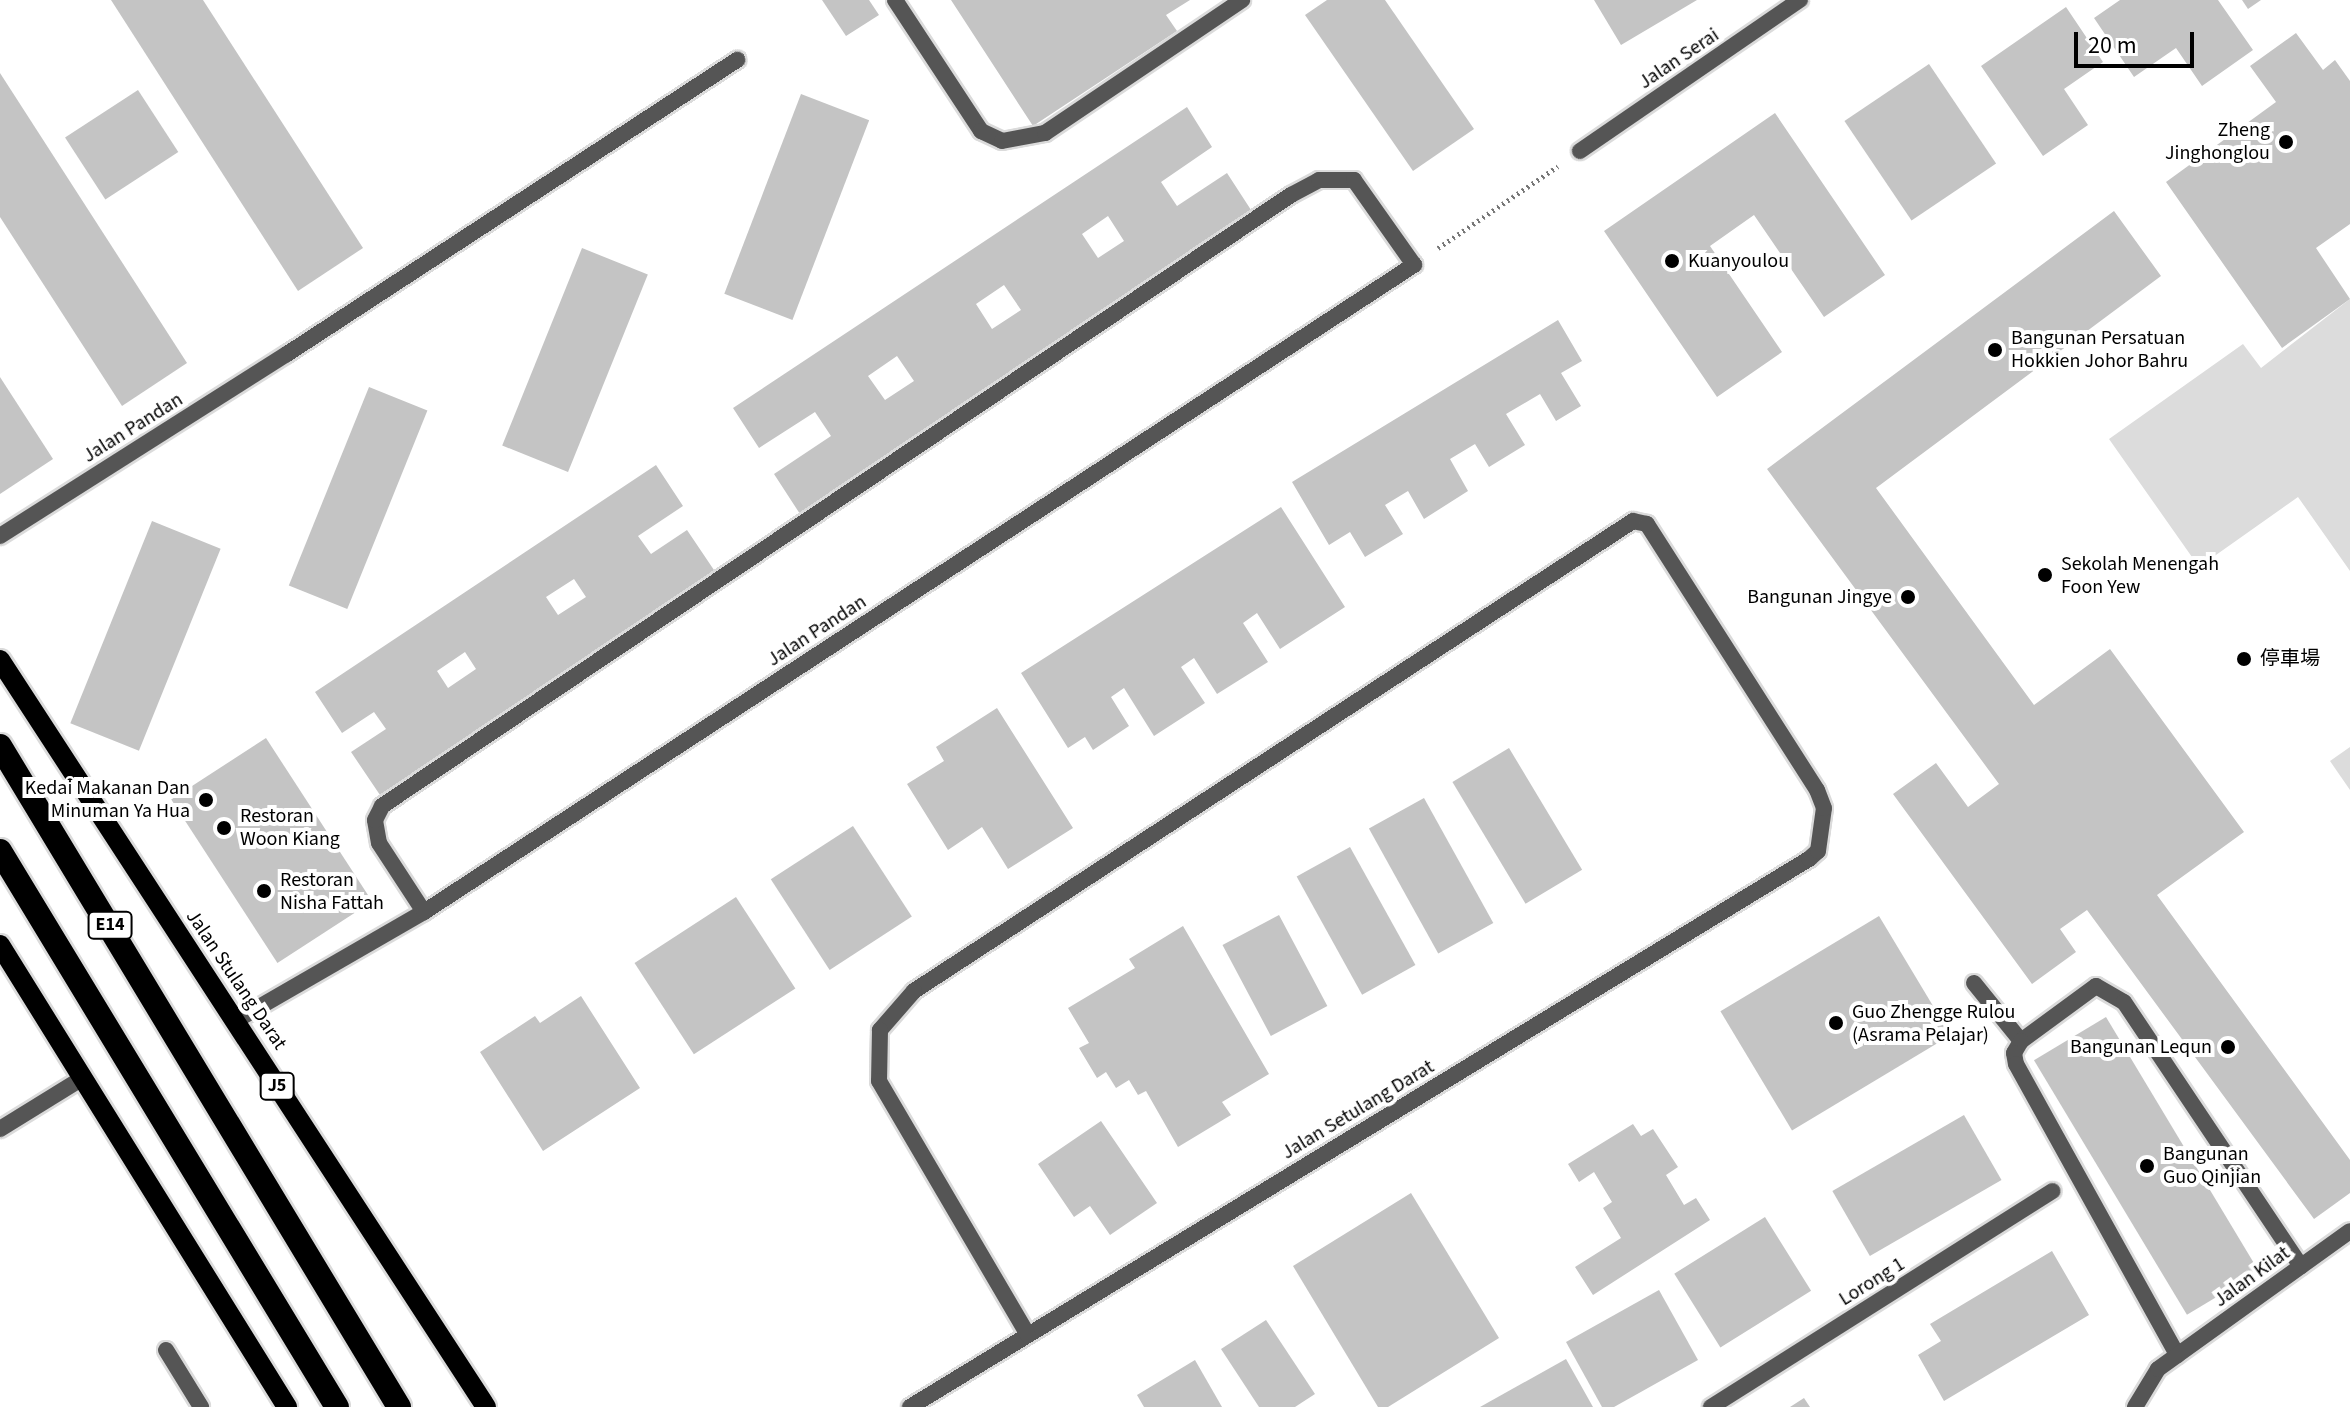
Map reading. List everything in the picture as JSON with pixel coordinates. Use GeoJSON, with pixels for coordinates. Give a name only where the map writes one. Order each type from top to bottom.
{"type":"FeatureCollection","features":[{"type":"Feature","properties":{"kind":"highway","name":"E14"},"geometry":{"type":"LineString","coordinates":[[0,746],[399,1407]]}},
{"type":"Feature","properties":{"kind":"highway","name":"E14"},"geometry":{"type":"LineString","coordinates":[[0,851],[337,1407]]}},
{"type":"Feature","properties":{"kind":"main road","name":"Jalan Stulang Darat"},"geometry":{"type":"LineString","coordinates":[[0,660],[486,1407]]}},
{"type":"Feature","properties":{"kind":"main road"},"geometry":{"type":"LineString","coordinates":[[0,945],[287,1407]]}},
{"type":"Feature","properties":{"kind":"street"},"geometry":{"type":"LineString","coordinates":[[895,0],[981,131],[1002,141],[1045,133],[1242,0]]}},
{"type":"Feature","properties":{"kind":"street","name":"Jalan Serai"},"geometry":{"type":"LineString","coordinates":[[1580,151],[1800,0]]}},
{"type":"Feature","properties":{"kind":"street","name":"Jalan Pandan"},"geometry":{"type":"LineString","coordinates":[[0,536],[287,354],[737,60]]}},
{"type":"Feature","properties":{"kind":"street"},"geometry":{"type":"LineString","coordinates":[[424,912],[379,843],[375,820],[382,806],[1291,195],[1319,180],[1354,180],[1414,265]]}},
{"type":"Feature","properties":{"kind":"street","name":"Jalan Pandan"},"geometry":{"type":"LineString","coordinates":[[235,1021],[424,912],[1414,265]]}},
{"type":"Feature","properties":{"kind":"street","name":"Jalan Setulang Darat"},"geometry":{"type":"LineString","coordinates":[[910,1407],[1809,859],[1823,842],[1824,808],[1817,790],[1647,524],[1633,521],[914,991],[880,1030],[879,1081],[1028,1335]]}},
{"type":"Feature","properties":{"kind":"street"},"geometry":{"type":"LineString","coordinates":[[1974,983],[2021,1041]]}},
{"type":"Feature","properties":{"kind":"street"},"geometry":{"type":"LineString","coordinates":[[2177,1355],[2016,1064],[2014,1053],[2021,1041],[2096,986],[2124,1002],[2301,1266]]}},
{"type":"Feature","properties":{"kind":"street"},"geometry":{"type":"LineString","coordinates":[[0,1129],[81,1079]]}},
{"type":"Feature","properties":{"kind":"street","name":"Lorong 1"},"geometry":{"type":"LineString","coordinates":[[1711,1407],[2053,1191]]}},
{"type":"Feature","properties":{"kind":"street","name":"Jalan Kilat"},"geometry":{"type":"LineString","coordinates":[[2135,1407],[2158,1369],[2350,1231]]}},
{"type":"Feature","properties":{"kind":"street"},"geometry":{"type":"LineString","coordinates":[[166,1350],[201,1407]]}},
{"type":"Feature","properties":{"kind":"path"},"geometry":{"type":"LineString","coordinates":[[1414,265],[1561,164]]}},
{"type":"Feature","properties":{"kind":"shaded area"},"geometry":{"type":"Polygon","coordinates":[[[2350,299],[2350,571],[2298,497],[2199,567],[2109,439],[2243,344],[2261,368],[2350,299]]]}},
{"type":"Feature","properties":{"kind":"shaded area"},"geometry":{"type":"Polygon","coordinates":[[[2350,747],[2350,790],[2330,761],[2350,747]]]}},
{"type":"Feature","properties":{"kind":"building"},"geometry":{"type":"Polygon","coordinates":[[[111,0],[203,0],[363,248],[298,291],[111,0]]]}},
{"type":"Feature","properties":{"kind":"building"},"geometry":{"type":"Polygon","coordinates":[[[822,0],[869,0],[879,15],[846,36],[822,0]]]}},
{"type":"Feature","properties":{"kind":"building"},"geometry":{"type":"Polygon","coordinates":[[[951,0],[1190,0],[1166,15],[1177,31],[1033,126],[951,0]]]}},
{"type":"Feature","properties":{"kind":"building"},"geometry":{"type":"Polygon","coordinates":[[[1327,0],[1385,0],[1474,129],[1413,171],[1305,15],[1327,0]]]}},
{"type":"Feature","properties":{"kind":"building"},"geometry":{"type":"Polygon","coordinates":[[[1594,0],[1697,0],[1621,45],[1594,0]]]}},
{"type":"Feature","properties":{"kind":"building"},"geometry":{"type":"Polygon","coordinates":[[[2120,0],[2218,0],[2253,50],[2202,86],[2176,48],[2134,77],[2094,18],[2120,0]]]}},
{"type":"Feature","properties":{"kind":"building"},"geometry":{"type":"Polygon","coordinates":[[[2242,0],[2261,0],[2248,9],[2242,0]]]}},
{"type":"Feature","properties":{"kind":"building"},"geometry":{"type":"Polygon","coordinates":[[[2066,7],[2103,62],[2064,89],[2088,125],[2043,156],[1981,66],[2066,7]]]}},
{"type":"Feature","properties":{"kind":"building","name":"Zheng Jinghonglou"},"geometry":{"type":"Polygon","coordinates":[[[2296,33],[2323,70],[2335,60],[2350,81],[2350,224],[2316,248],[2350,299],[2282,348],[2166,182],[2276,102],[2250,66],[2296,33]]]}},
{"type":"Feature","properties":{"kind":"building"},"geometry":{"type":"Polygon","coordinates":[[[1929,64],[1996,163],[1912,221],[1844,121],[1929,64]]]}},
{"type":"Feature","properties":{"kind":"building"},"geometry":{"type":"Polygon","coordinates":[[[0,73],[187,363],[122,406],[0,217],[0,73]]]}},
{"type":"Feature","properties":{"kind":"building"},"geometry":{"type":"Polygon","coordinates":[[[138,90],[178,152],[105,199],[65,137],[138,90]]]}},
{"type":"Feature","properties":{"kind":"building"},"geometry":{"type":"Polygon","coordinates":[[[801,94],[869,120],[792,320],[724,294],[801,94]]]}},
{"type":"Feature","properties":{"kind":"building"},"geometry":{"type":"Polygon","coordinates":[[[1187,107],[1212,147],[1161,182],[1177,206],[1227,173],[1253,213],[800,514],[774,474],[831,436],[815,412],[759,448],[733,408],[1187,107]],[[1108,216],[1082,234],[1098,258],[1124,241],[1108,216]],[[1004,285],[976,304],[992,329],[1021,310],[1004,285]],[[897,356],[868,376],[885,400],[914,381],[897,356]]]}},
{"type":"Feature","properties":{"kind":"building","name":"Kuanyoulou"},"geometry":{"type":"Polygon","coordinates":[[[1775,113],[1885,275],[1824,317],[1754,215],[1710,246],[1782,352],[1717,397],[1604,231],[1775,113]]]}},
{"type":"Feature","properties":{"kind":"building"},"geometry":{"type":"Polygon","coordinates":[[[2114,211],[2161,276],[1876,488],[2034,705],[2110,649],[2244,832],[2157,895],[2350,1160],[2350,1193],[2314,1219],[2087,910],[2060,929],[2076,952],[2032,984],[1893,794],[1936,763],[1968,807],[1999,784],[1767,469],[2114,211]]]}},
{"type":"Feature","properties":{"kind":"building"},"geometry":{"type":"Polygon","coordinates":[[[582,248],[648,275],[568,472],[502,445],[582,248]]]}},
{"type":"Feature","properties":{"kind":"building"},"geometry":{"type":"Polygon","coordinates":[[[1558,320],[1582,361],[1561,373],[1581,406],[1556,421],[1540,394],[1506,414],[1525,445],[1489,467],[1475,444],[1450,459],[1468,491],[1424,519],[1408,491],[1385,505],[1403,534],[1365,557],[1350,532],[1329,545],[1292,482],[1558,320]]]}},
{"type":"Feature","properties":{"kind":"building"},"geometry":{"type":"Polygon","coordinates":[[[0,377],[53,459],[0,494],[0,377]]]}},
{"type":"Feature","properties":{"kind":"building"},"geometry":{"type":"Polygon","coordinates":[[[369,387],[427,411],[347,609],[289,585],[369,387]]]}},
{"type":"Feature","properties":{"kind":"building"},"geometry":{"type":"Polygon","coordinates":[[[656,465],[683,506],[638,536],[651,554],[687,530],[716,573],[380,795],[351,752],[386,729],[374,712],[342,733],[315,692],[656,465]],[[574,579],[546,597],[558,615],[586,597],[574,579]],[[465,652],[437,671],[448,688],[476,669],[465,652]]]}},
{"type":"Feature","properties":{"kind":"building"},"geometry":{"type":"Polygon","coordinates":[[[1281,507],[1345,607],[1280,649],[1257,613],[1243,623],[1268,662],[1217,694],[1194,658],[1181,667],[1205,703],[1154,736],[1124,688],[1111,697],[1129,726],[1093,750],[1085,737],[1068,748],[1021,673],[1281,507]]]}},
{"type":"Feature","properties":{"kind":"building"},"geometry":{"type":"Polygon","coordinates":[[[152,521],[221,549],[139,751],[70,723],[152,521]]]}},
{"type":"Feature","properties":{"kind":"building"},"geometry":{"type":"Polygon","coordinates":[[[997,708],[1073,828],[1008,869],[982,827],[948,850],[907,784],[944,761],[936,747],[997,708]]]}},
{"type":"Feature","properties":{"kind":"building"},"geometry":{"type":"Polygon","coordinates":[[[266,738],[372,902],[277,963],[171,800],[266,738]]]}},
{"type":"Feature","properties":{"kind":"building"},"geometry":{"type":"Polygon","coordinates":[[[1509,748],[1582,870],[1526,904],[1452,782],[1509,748]]]}},
{"type":"Feature","properties":{"kind":"building"},"geometry":{"type":"Polygon","coordinates":[[[1424,798],[1493,923],[1438,954],[1369,829],[1424,798]]]}},
{"type":"Feature","properties":{"kind":"building"},"geometry":{"type":"Polygon","coordinates":[[[853,826],[912,917],[830,970],[771,879],[853,826]]]}},
{"type":"Feature","properties":{"kind":"building"},"geometry":{"type":"Polygon","coordinates":[[[1350,847],[1415,965],[1362,995],[1297,877],[1350,847]]]}},
{"type":"Feature","properties":{"kind":"building"},"geometry":{"type":"Polygon","coordinates":[[[736,897],[795,988],[694,1054],[635,963],[736,897]]]}},
{"type":"Feature","properties":{"kind":"building"},"geometry":{"type":"Polygon","coordinates":[[[1279,915],[1327,1006],[1271,1036],[1222,945],[1279,915]]]}},
{"type":"Feature","properties":{"kind":"building","name":"Guo Zhengge Rulou (Asrama Pelajar)"},"geometry":{"type":"Polygon","coordinates":[[[1879,916],[1951,1035],[1792,1130],[1720,1011],[1879,916]]]}},
{"type":"Feature","properties":{"kind":"building"},"geometry":{"type":"Polygon","coordinates":[[[1183,926],[1269,1074],[1222,1102],[1231,1115],[1178,1147],[1146,1091],[1138,1095],[1129,1080],[1116,1088],[1106,1072],[1097,1078],[1079,1048],[1089,1043],[1068,1008],[1135,968],[1129,959],[1183,926]]]}},
{"type":"Feature","properties":{"kind":"building"},"geometry":{"type":"Polygon","coordinates":[[[581,996],[640,1088],[543,1151],[480,1052],[535,1016],[540,1023],[581,996]]]}},
{"type":"Feature","properties":{"kind":"building","name":"Bangunan Guo Qinjian"},"geometry":{"type":"Polygon","coordinates":[[[2106,1017],[2259,1272],[2187,1315],[2034,1060],[2106,1017]]]}},
{"type":"Feature","properties":{"kind":"building"},"geometry":{"type":"Polygon","coordinates":[[[1964,1115],[2002,1180],[1870,1256],[1832,1191],[1964,1115]]]}},
{"type":"Feature","properties":{"kind":"building"},"geometry":{"type":"Polygon","coordinates":[[[1101,1121],[1157,1203],[1110,1235],[1090,1206],[1074,1217],[1038,1164],[1101,1121]]]}},
{"type":"Feature","properties":{"kind":"building"},"geometry":{"type":"Polygon","coordinates":[[[1633,1124],[1641,1136],[1653,1129],[1678,1167],[1666,1175],[1684,1205],[1696,1198],[1710,1220],[1593,1295],[1575,1267],[1621,1238],[1603,1208],[1612,1202],[1594,1172],[1579,1182],[1568,1164],[1633,1124]]]}},
{"type":"Feature","properties":{"kind":"building"},"geometry":{"type":"Polygon","coordinates":[[[1411,1193],[1499,1338],[1388,1407],[1378,1407],[1293,1266],[1411,1193]]]}},
{"type":"Feature","properties":{"kind":"building"},"geometry":{"type":"Polygon","coordinates":[[[1765,1217],[1811,1291],[1720,1347],[1674,1274],[1765,1217]]]}},
{"type":"Feature","properties":{"kind":"building"},"geometry":{"type":"Polygon","coordinates":[[[2052,1251],[2089,1315],[1944,1401],[1918,1355],[1941,1341],[1930,1324],[2052,1251]]]}},
{"type":"Feature","properties":{"kind":"building"},"geometry":{"type":"Polygon","coordinates":[[[1659,1290],[1698,1360],[1614,1407],[1602,1407],[1566,1342],[1659,1290]]]}},
{"type":"Feature","properties":{"kind":"building"},"geometry":{"type":"Polygon","coordinates":[[[1266,1320],[1315,1394],[1295,1407],[1259,1407],[1221,1349],[1266,1320]]]}},
{"type":"Feature","properties":{"kind":"building"},"geometry":{"type":"Polygon","coordinates":[[[1566,1359],[1593,1407],[1480,1407],[1566,1359]]]}},
{"type":"Feature","properties":{"kind":"building"},"geometry":{"type":"Polygon","coordinates":[[[1195,1360],[1222,1407],[1144,1407],[1137,1395],[1195,1360]]]}},
{"type":"Feature","properties":{"kind":"building"},"geometry":{"type":"Polygon","coordinates":[[[1804,1398],[1810,1407],[1790,1407],[1804,1398]]]}},
{"type":"Feature","properties":{"kind":"place","name":"Zheng Jinghonglou"},"geometry":{"type":"Point","coordinates":[2286,142]}},
{"type":"Feature","properties":{"kind":"place","name":"Kuanyoulou"},"geometry":{"type":"Point","coordinates":[1672,261]}},
{"type":"Feature","properties":{"kind":"place","name":"Bangunan Persatuan Hokkien Johor Bahru"},"geometry":{"type":"Point","coordinates":[1995,350]}},
{"type":"Feature","properties":{"kind":"place","name":"Sekolah Menengah Foon Yew"},"geometry":{"type":"Point","coordinates":[2045,575]}},
{"type":"Feature","properties":{"kind":"place","name":"Bangunan Jingye"},"geometry":{"type":"Point","coordinates":[1908,597]}},
{"type":"Feature","properties":{"kind":"place","name":"停車場"},"geometry":{"type":"Point","coordinates":[2244,659]}},
{"type":"Feature","properties":{"kind":"place","name":"Kedai Makanan Dan Minuman Ya Hua"},"geometry":{"type":"Point","coordinates":[206,800]}},
{"type":"Feature","properties":{"kind":"place","name":"Restoran Woon Kiang"},"geometry":{"type":"Point","coordinates":[224,828]}},
{"type":"Feature","properties":{"kind":"place","name":"Restoran Nisha Fattah"},"geometry":{"type":"Point","coordinates":[264,891]}},
{"type":"Feature","properties":{"kind":"place","name":"Guo Zhengge Rulou (Asrama Pelajar)"},"geometry":{"type":"Point","coordinates":[1836,1023]}},
{"type":"Feature","properties":{"kind":"place","name":"Bangunan Lequn"},"geometry":{"type":"Point","coordinates":[2228,1047]}},
{"type":"Feature","properties":{"kind":"place","name":"Bangunan Guo Qinjian"},"geometry":{"type":"Point","coordinates":[2147,1166]}}]}
